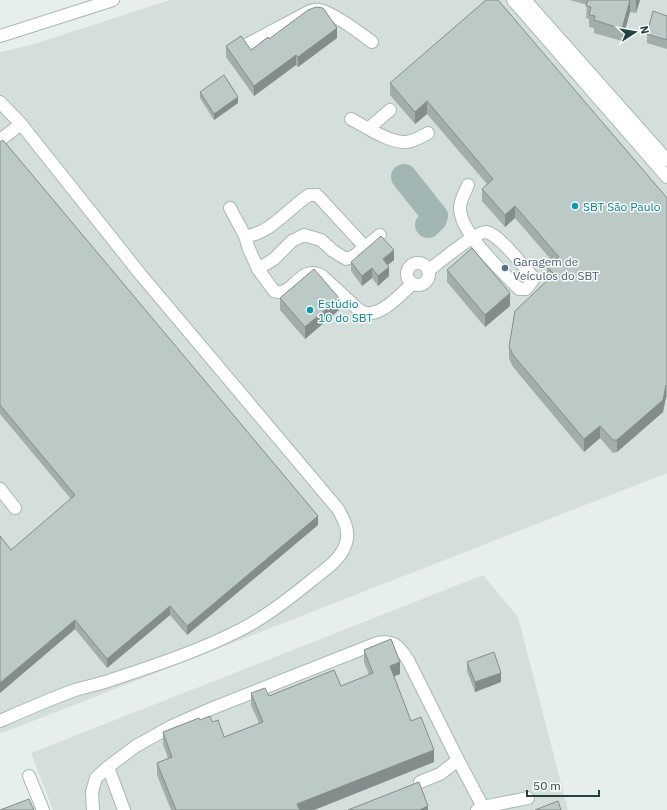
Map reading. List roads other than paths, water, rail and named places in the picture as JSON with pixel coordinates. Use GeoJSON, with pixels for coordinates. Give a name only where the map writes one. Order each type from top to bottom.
{"type":"FeatureCollection","features":[{"type":"Feature","properties":{"kind":"street"},"geometry":{"type":"LineString","coordinates":[[0,36],[113,0]]}},
{"type":"Feature","properties":{"kind":"street"},"geometry":{"type":"LineString","coordinates":[[512,0],[667,177]]}},
{"type":"Feature","properties":{"kind":"street"},"geometry":{"type":"LineString","coordinates":[[526,0],[667,160]]}},
{"type":"Feature","properties":{"kind":"street"},"geometry":{"type":"LineString","coordinates":[[248,44],[316,9],[322,10],[334,17],[372,42]]}},
{"type":"Feature","properties":{"kind":"street"},"geometry":{"type":"LineString","coordinates":[[0,102],[20,124],[141,274],[338,509],[344,520],[347,532],[347,542],[343,552],[332,564],[265,616],[240,630],[187,653],[76,690],[0,721]]}},
{"type":"Feature","properties":{"kind":"street"},"geometry":{"type":"LineString","coordinates":[[369,128],[390,110]]}},
{"type":"Feature","properties":{"kind":"street"},"geometry":{"type":"LineString","coordinates":[[351,119],[394,141],[406,142],[428,133]]}},
{"type":"Feature","properties":{"kind":"street"},"geometry":{"type":"LineString","coordinates":[[0,140],[20,124]]}},
{"type":"Feature","properties":{"kind":"street"},"geometry":{"type":"LineString","coordinates":[[428,271],[472,238],[483,232],[494,234],[532,276],[533,280],[526,289],[519,289],[472,238],[462,216],[460,207],[468,184]]}},
{"type":"Feature","properties":{"kind":"street"},"geometry":{"type":"LineString","coordinates":[[245,236],[253,236],[263,232],[301,200],[309,195],[317,195],[365,247]]}},
{"type":"Feature","properties":{"kind":"street"},"geometry":{"type":"LineString","coordinates":[[230,208],[245,236],[249,250],[258,269],[274,291],[277,292],[286,290],[306,274],[311,272],[317,273],[359,310],[366,313],[372,313],[385,307],[412,284]]}},
{"type":"Feature","properties":{"kind":"street"},"geometry":{"type":"LineString","coordinates":[[258,269],[274,260],[292,241],[304,235],[321,240],[333,251],[346,259],[354,256],[380,235]]}},
{"type":"Feature","properties":{"kind":"street"},"geometry":{"type":"LineString","coordinates":[[415,264],[422,264],[427,267],[428,271],[428,277],[425,283],[420,286],[412,284],[408,280],[407,271],[415,264]]}},
{"type":"Feature","properties":{"kind":"street"},"geometry":{"type":"LineString","coordinates":[[0,489],[15,508]]}},
{"type":"Feature","properties":{"kind":"street"},"geometry":{"type":"LineString","coordinates":[[93,810],[92,792],[96,778],[108,766],[136,746],[170,727],[228,702],[377,643],[384,642],[390,642],[399,647],[408,660],[458,760],[480,808],[528,798]]}},
{"type":"Feature","properties":{"kind":"street"},"geometry":{"type":"LineString","coordinates":[[420,782],[440,774],[458,760]]}},
{"type":"Feature","properties":{"kind":"street"},"geometry":{"type":"LineString","coordinates":[[108,766],[124,810]]}},
{"type":"Feature","properties":{"kind":"street"},"geometry":{"type":"LineString","coordinates":[[29,776],[43,810]]}},
{"type":"Feature","properties":{"kind":"place","name":"SBT São Paulo"},"geometry":{"type":"Point","coordinates":[575,206]}},
{"type":"Feature","properties":{"kind":"place","name":"Garagem de Veículos do SBT"},"geometry":{"type":"Point","coordinates":[505,268]}},
{"type":"Feature","properties":{"kind":"place","name":"Estúdio 10 do SBT"},"geometry":{"type":"Point","coordinates":[310,310]}}]}
